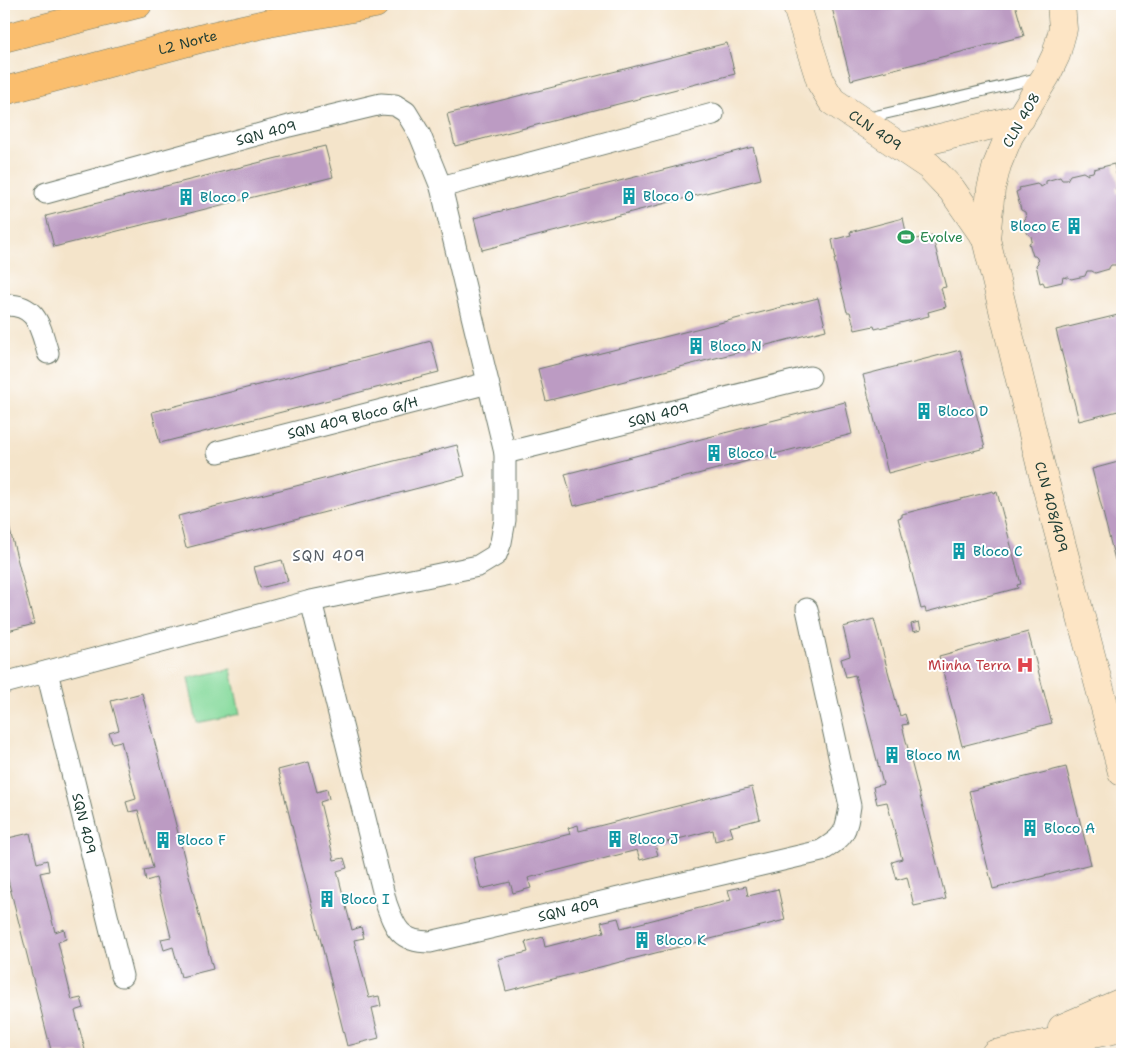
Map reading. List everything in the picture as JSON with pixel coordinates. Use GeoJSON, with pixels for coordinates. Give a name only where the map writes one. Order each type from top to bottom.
{"type":"FeatureCollection","features":[{"type":"Feature","properties":{"kind":"main road"},"geometry":{"type":"LineString","coordinates":[[4,38],[138,4]]}},
{"type":"Feature","properties":{"kind":"main road","name":"L2 Norte"},"geometry":{"type":"LineString","coordinates":[[4,91],[207,37],[268,23],[375,4]]}},
{"type":"Feature","properties":{"kind":"street","name":"CLN 409"},"geometry":{"type":"LineString","coordinates":[[796,4],[821,83],[832,101],[929,166],[952,190],[986,239]]}},
{"type":"Feature","properties":{"kind":"street","name":"CLN 408"},"geometry":{"type":"LineString","coordinates":[[986,239],[991,190],[997,165],[1009,136],[1046,76],[1056,55],[1063,29],[1061,4]]}},
{"type":"Feature","properties":{"kind":"street","name":"SQN 409"},"geometry":{"type":"LineString","coordinates":[[4,683],[311,601],[478,566],[496,555],[506,520],[505,453],[441,187],[420,135],[406,112],[395,105],[381,104],[289,126],[46,193]]}},
{"type":"Feature","properties":{"kind":"street"},"geometry":{"type":"LineString","coordinates":[[441,187],[713,114]]}},
{"type":"Feature","properties":{"kind":"street"},"geometry":{"type":"LineString","coordinates":[[902,147],[1021,118]]}},
{"type":"Feature","properties":{"kind":"street","name":"CLN 408/409"},"geometry":{"type":"LineString","coordinates":[[986,239],[1040,463],[1122,772]]}},
{"type":"Feature","properties":{"kind":"street"},"geometry":{"type":"LineString","coordinates":[[4,305],[23,306],[32,314],[39,325],[48,353]]}},
{"type":"Feature","properties":{"kind":"street","name":"SQN 409"},"geometry":{"type":"LineString","coordinates":[[505,453],[810,377]]}},
{"type":"Feature","properties":{"kind":"street","name":"SQN 409 Bloco G/H"},"geometry":{"type":"LineString","coordinates":[[218,452],[488,383]]}},
{"type":"Feature","properties":{"kind":"street","name":"SQN 409"},"geometry":{"type":"LineString","coordinates":[[311,601],[386,903],[391,918],[399,931],[409,940],[420,942],[430,942],[499,927],[821,852],[837,842],[847,828],[850,806],[807,609]]}},
{"type":"Feature","properties":{"kind":"street","name":"SQN 409"},"geometry":{"type":"LineString","coordinates":[[47,672],[122,976]]}},
{"type":"Feature","properties":{"kind":"street"},"geometry":{"type":"LineString","coordinates":[[1000,1053],[1122,1002]]}},
{"type":"Feature","properties":{"kind":"street"},"geometry":{"type":"LineString","coordinates":[[1000,1053],[1122,1028]]}},
{"type":"Feature","properties":{"kind":"lane"},"geometry":{"type":"LineString","coordinates":[[861,120],[1046,76]]}},
{"type":"Feature","properties":{"kind":"green space"},"geometry":{"type":"Polygon","coordinates":[[[231,669],[240,714],[197,723],[188,678],[231,669]]]}},
{"type":"Feature","properties":{"kind":"building"},"geometry":{"type":"Polygon","coordinates":[[[831,4],[1015,4],[1024,36],[851,80],[831,4]]]}},
{"type":"Feature","properties":{"kind":"building"},"geometry":{"type":"Polygon","coordinates":[[[727,43],[735,74],[455,146],[447,114],[727,43]]]}},
{"type":"Feature","properties":{"kind":"building","name":"Bloco P"},"geometry":{"type":"Polygon","coordinates":[[[325,146],[333,177],[54,247],[46,216],[325,146]]]}},
{"type":"Feature","properties":{"kind":"building","name":"Bloco O"},"geometry":{"type":"Polygon","coordinates":[[[753,147],[761,179],[482,250],[474,218],[753,147]]]}},
{"type":"Feature","properties":{"kind":"building","name":"Bloco E"},"geometry":{"type":"Polygon","coordinates":[[[1114,164],[1119,186],[1116,188],[1117,193],[1122,195],[1122,266],[1111,265],[1109,269],[1095,273],[1087,271],[1085,276],[1071,279],[1067,276],[1067,278],[1063,277],[1062,282],[1045,286],[1043,282],[1040,283],[1036,265],[1038,263],[1037,258],[1033,256],[1029,243],[1032,241],[1031,236],[1027,233],[1024,220],[1026,218],[1025,212],[1021,210],[1016,192],[1020,190],[1019,188],[1037,184],[1041,187],[1046,184],[1046,181],[1060,177],[1062,180],[1067,180],[1070,175],[1083,172],[1088,175],[1094,169],[1114,164]]]}},
{"type":"Feature","properties":{"kind":"building"},"geometry":{"type":"Polygon","coordinates":[[[903,218],[908,241],[932,235],[946,287],[941,288],[946,307],[928,312],[929,316],[875,329],[874,326],[855,330],[850,312],[847,312],[834,259],[836,259],[832,240],[851,235],[850,232],[903,218]]]}},
{"type":"Feature","properties":{"kind":"building","name":"Bloco N"},"geometry":{"type":"Polygon","coordinates":[[[818,298],[826,330],[546,401],[538,369],[818,298]]]}},
{"type":"Feature","properties":{"kind":"building"},"geometry":{"type":"Polygon","coordinates":[[[1122,314],[1122,410],[1079,421],[1056,330],[1122,314]]]}},
{"type":"Feature","properties":{"kind":"building"},"geometry":{"type":"Polygon","coordinates":[[[431,341],[439,372],[160,443],[152,412],[431,341]]]}},
{"type":"Feature","properties":{"kind":"building","name":"Bloco D"},"geometry":{"type":"Polygon","coordinates":[[[960,350],[985,448],[888,473],[863,375],[960,350]]]}},
{"type":"Feature","properties":{"kind":"building","name":"Bloco L"},"geometry":{"type":"Polygon","coordinates":[[[845,402],[852,434],[574,506],[565,474],[845,402]]]}},
{"type":"Feature","properties":{"kind":"building"},"geometry":{"type":"Polygon","coordinates":[[[457,445],[465,476],[186,548],[178,516],[457,445]]]}},
{"type":"Feature","properties":{"kind":"building"},"geometry":{"type":"Polygon","coordinates":[[[1122,461],[1122,558],[1115,560],[1092,469],[1122,461]]]}},
{"type":"Feature","properties":{"kind":"building","name":"Bloco C"},"geometry":{"type":"Polygon","coordinates":[[[993,491],[994,493],[997,492],[1021,584],[1017,585],[1018,588],[926,612],[925,608],[921,609],[898,518],[902,517],[902,514],[993,491]]]}},
{"type":"Feature","properties":{"kind":"building"},"geometry":{"type":"Polygon","coordinates":[[[4,507],[34,624],[4,632],[4,507]]]}},
{"type":"Feature","properties":{"kind":"building"},"geometry":{"type":"Polygon","coordinates":[[[282,560],[288,581],[260,588],[254,567],[282,560]]]}},
{"type":"Feature","properties":{"kind":"building","name":"Bloco M"},"geometry":{"type":"Polygon","coordinates":[[[874,619],[900,716],[905,714],[908,724],[902,725],[946,899],[914,906],[907,877],[897,880],[892,862],[902,859],[887,802],[877,804],[873,787],[883,784],[855,675],[846,677],[841,659],[850,656],[843,627],[874,619]]]}},
{"type":"Feature","properties":{"kind":"building"},"geometry":{"type":"Polygon","coordinates":[[[919,622],[921,630],[913,632],[911,624],[919,622]]]}},
{"type":"Feature","properties":{"kind":"building"},"geometry":{"type":"Polygon","coordinates":[[[1028,632],[1052,723],[962,746],[939,656],[1028,632]]]}},
{"type":"Feature","properties":{"kind":"building","name":"Bloco F"},"geometry":{"type":"Polygon","coordinates":[[[142,693],[213,969],[181,977],[173,947],[164,950],[161,939],[171,937],[156,878],[146,881],[144,870],[153,868],[138,810],[129,812],[126,802],[136,799],[121,741],[112,743],[109,733],[119,730],[111,701],[142,693]]]}},
{"type":"Feature","properties":{"kind":"building","name":"Bloco I"},"geometry":{"type":"Polygon","coordinates":[[[309,762],[317,792],[327,789],[329,799],[320,802],[334,860],[344,858],[347,868],[337,871],[352,930],[361,927],[364,938],[354,940],[369,998],[379,996],[381,1006],[372,1008],[379,1038],[347,1046],[278,770],[309,762]]]}},
{"type":"Feature","properties":{"kind":"building","name":"Bloco A"},"geometry":{"type":"Polygon","coordinates":[[[1066,767],[1091,864],[993,889],[969,791],[1066,767]]]}},
{"type":"Feature","properties":{"kind":"building","name":"Bloco J"},"geometry":{"type":"Polygon","coordinates":[[[752,787],[760,819],[730,827],[733,836],[715,841],[713,830],[655,845],[658,855],[640,860],[637,850],[528,878],[531,888],[513,893],[510,882],[481,889],[473,858],[570,834],[568,828],[578,825],[579,831],[752,787]]]}},
{"type":"Feature","properties":{"kind":"building"},"geometry":{"type":"Polygon","coordinates":[[[30,833],[37,863],[47,860],[49,871],[40,873],[55,932],[64,929],[66,939],[58,942],[72,1000],[81,998],[84,1008],[75,1011],[86,1054],[52,1054],[4,864],[4,839],[30,833]]]}},
{"type":"Feature","properties":{"kind":"building","name":"Bloco K"},"geometry":{"type":"Polygon","coordinates":[[[746,886],[748,896],[778,889],[785,920],[506,991],[498,959],[528,952],[525,942],[543,937],[545,947],[604,932],[601,922],[618,918],[621,928],[731,900],[728,890],[746,886]]]}},
{"type":"Feature","properties":{"kind":"place","name":"Bloco O"},"geometry":{"type":"Point","coordinates":[629,196]}},
{"type":"Feature","properties":{"kind":"place","name":"Bloco P"},"geometry":{"type":"Point","coordinates":[186,197]}},
{"type":"Feature","properties":{"kind":"place","name":"Bloco E"},"geometry":{"type":"Point","coordinates":[1074,226]}},
{"type":"Feature","properties":{"kind":"place","name":"Evolve"},"geometry":{"type":"Point","coordinates":[906,237]}},
{"type":"Feature","properties":{"kind":"place","name":"Bloco N"},"geometry":{"type":"Point","coordinates":[696,346]}},
{"type":"Feature","properties":{"kind":"place","name":"Bloco D"},"geometry":{"type":"Point","coordinates":[924,411]}},
{"type":"Feature","properties":{"kind":"place","name":"Bloco L"},"geometry":{"type":"Point","coordinates":[714,453]}},
{"type":"Feature","properties":{"kind":"place","name":"Bloco C"},"geometry":{"type":"Point","coordinates":[959,551]}},
{"type":"Feature","properties":{"kind":"place","name":"Minha Terra"},"geometry":{"type":"Point","coordinates":[1025,665]}},
{"type":"Feature","properties":{"kind":"place","name":"Bloco M"},"geometry":{"type":"Point","coordinates":[892,755]}},
{"type":"Feature","properties":{"kind":"place","name":"Bloco A"},"geometry":{"type":"Point","coordinates":[1030,828]}},
{"type":"Feature","properties":{"kind":"place","name":"Bloco J"},"geometry":{"type":"Point","coordinates":[615,839]}},
{"type":"Feature","properties":{"kind":"place","name":"Bloco F"},"geometry":{"type":"Point","coordinates":[163,840]}},
{"type":"Feature","properties":{"kind":"place","name":"Bloco I"},"geometry":{"type":"Point","coordinates":[327,899]}},
{"type":"Feature","properties":{"kind":"place","name":"Bloco K"},"geometry":{"type":"Point","coordinates":[642,940]}},
{"type":"Feature","properties":{"kind":"district","name":"SQN 409"},"geometry":{"type":"Point","coordinates":[329,556]}}]}
